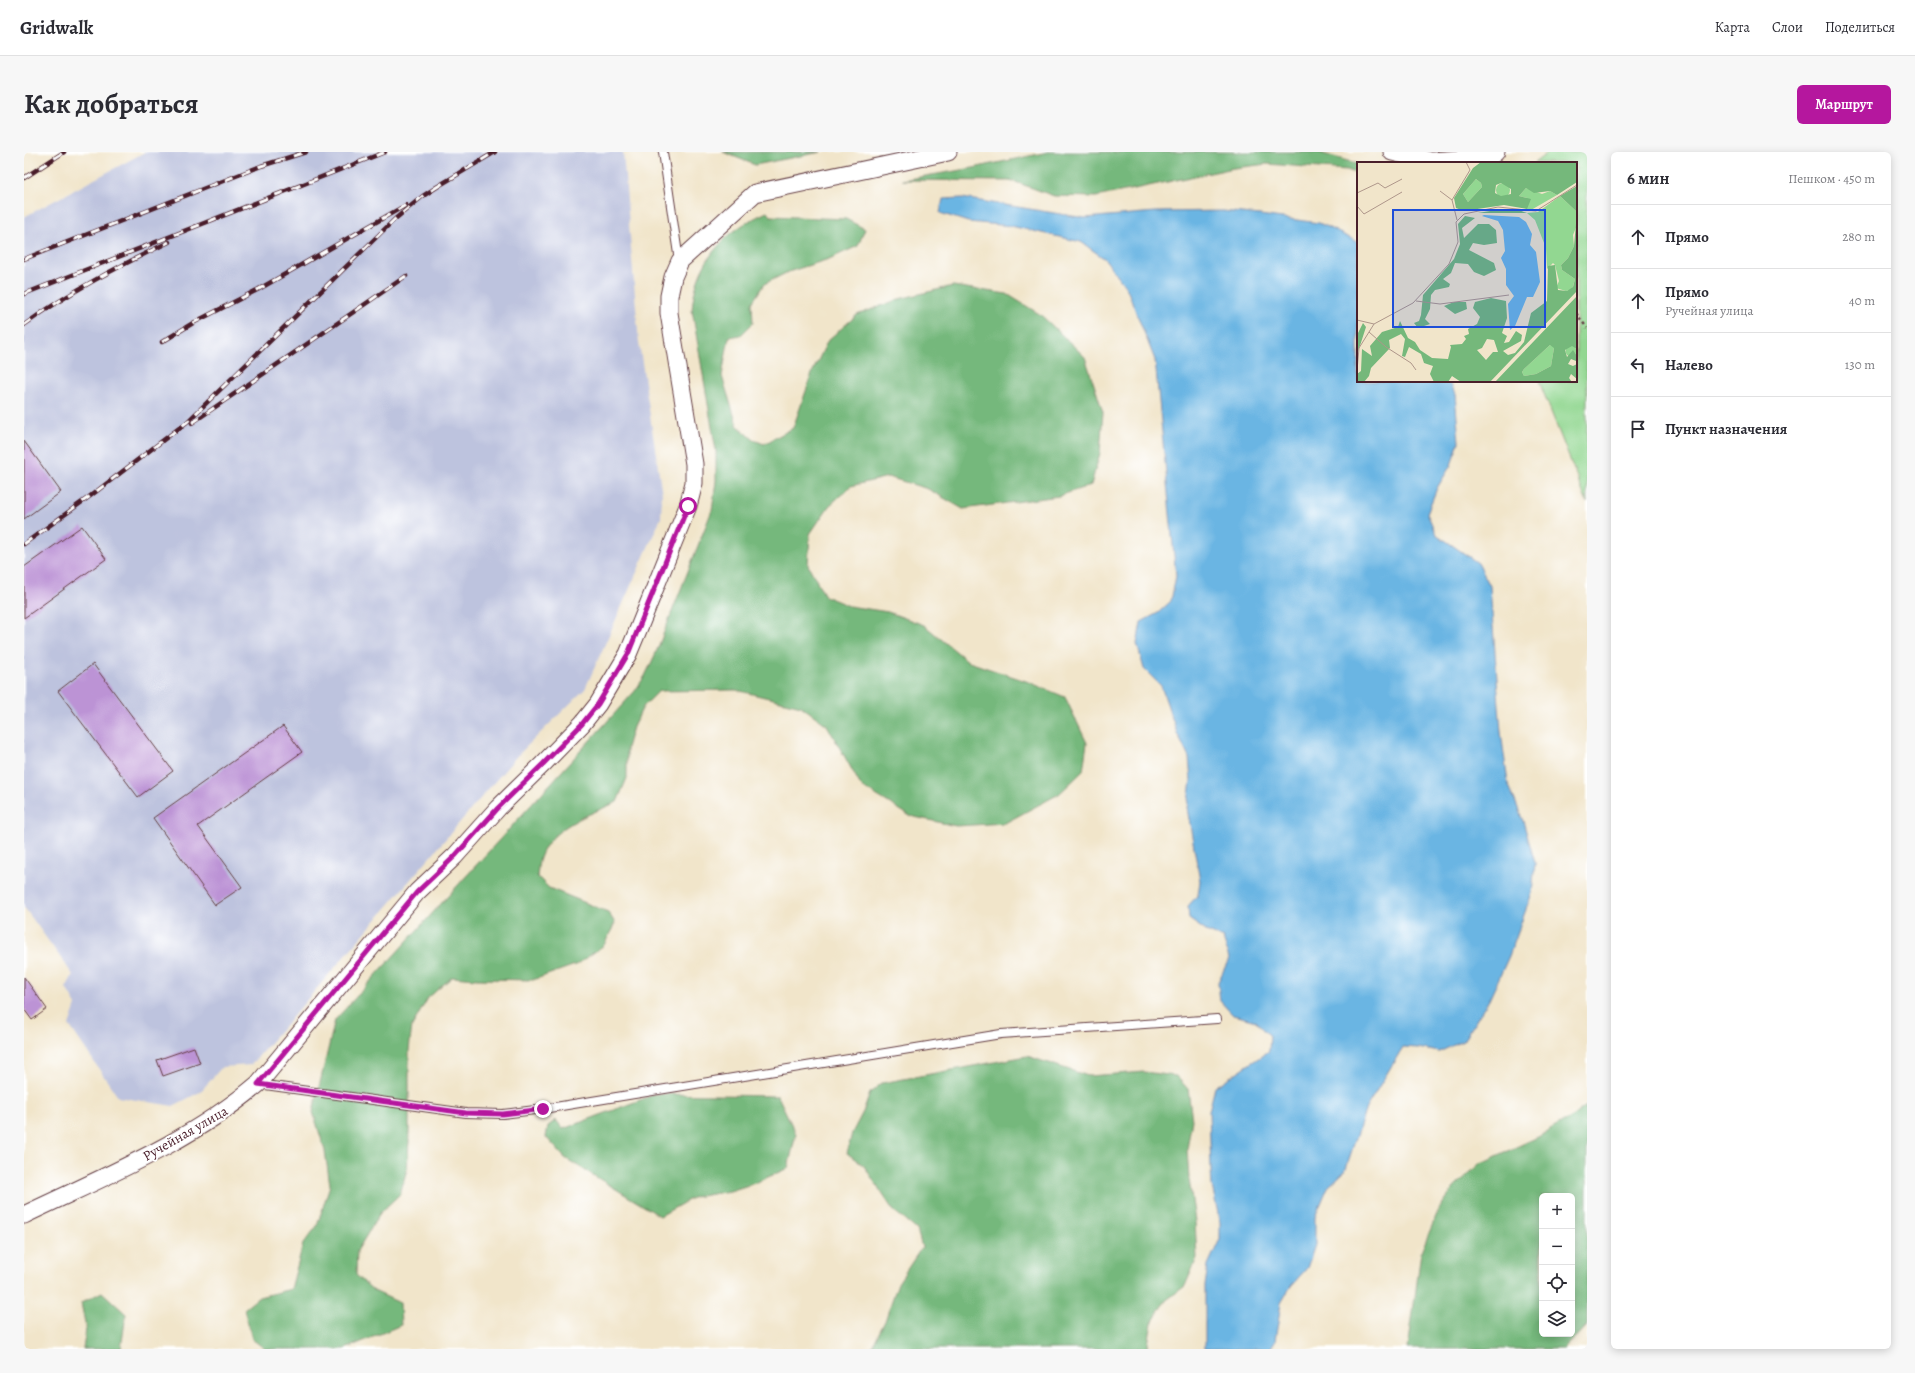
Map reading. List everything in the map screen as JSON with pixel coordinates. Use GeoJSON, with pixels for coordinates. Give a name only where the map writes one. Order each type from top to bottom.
{"type":"FeatureCollection","features":[{"type":"Feature","properties":{"kind":"street"},"geometry":{"type":"LineString","coordinates":[[680,261],[755,193],[948,152]]}},
{"type":"Feature","properties":{"kind":"street"},"geometry":{"type":"LineString","coordinates":[[1392,152],[1431,161],[1490,157],[1496,152]]}},
{"type":"Feature","properties":{"kind":"street","name":"Ручейная улица"},"geometry":{"type":"LineString","coordinates":[[24,1215],[158,1151],[197,1129],[233,1106],[258,1084],[417,892],[455,856],[498,808],[582,724],[598,704],[628,654],[688,506],[694,483],[694,464],[669,313],[673,277],[680,261]]}},
{"type":"Feature","properties":{"kind":"lane"},"geometry":{"type":"LineString","coordinates":[[663,152],[680,261]]}},
{"type":"Feature","properties":{"kind":"lane"},"geometry":{"type":"LineString","coordinates":[[258,1084],[434,1110],[503,1114],[543,1109],[1001,1034],[1217,1019]]}},
{"type":"Feature","properties":{"kind":"path"},"geometry":{"type":"LineString","coordinates":[[1577,314],[1587,328]]}},
{"type":"Feature","properties":{"kind":"shaded area"},"geometry":{"type":"Polygon","coordinates":[[[145,152],[623,152],[639,343],[662,494],[661,518],[585,689],[516,757],[251,1065],[222,1067],[200,1092],[173,1106],[118,1097],[69,1025],[76,1005],[66,988],[73,975],[24,907],[24,217],[145,152]]]}},
{"type":"Feature","properties":{"kind":"green space"},"geometry":{"type":"Polygon","coordinates":[[[723,152],[821,152],[755,165],[723,152]]]}},
{"type":"Feature","properties":{"kind":"green space"},"geometry":{"type":"Polygon","coordinates":[[[1048,152],[1317,152],[1357,164],[1357,174],[1347,170],[1267,164],[1234,168],[1096,197],[1054,196],[1013,181],[902,180],[973,168],[1048,152]]]}},
{"type":"Feature","properties":{"kind":"green space"},"geometry":{"type":"Polygon","coordinates":[[[1549,152],[1587,152],[1587,503],[1539,382],[1577,382],[1577,162],[1535,162],[1549,152]]]}},
{"type":"Feature","properties":{"kind":"green space"},"geometry":{"type":"Polygon","coordinates":[[[767,212],[771,216],[846,219],[865,229],[858,246],[829,259],[788,272],[764,284],[752,303],[753,323],[741,335],[729,337],[722,376],[737,425],[754,440],[764,444],[793,428],[813,371],[828,340],[857,315],[899,299],[953,286],[1007,294],[1041,315],[1085,357],[1103,412],[1100,453],[1091,485],[1059,496],[963,509],[928,489],[888,477],[851,486],[829,506],[810,534],[808,565],[825,596],[849,606],[888,612],[924,625],[969,662],[1026,681],[1065,697],[1087,743],[1083,771],[1059,794],[1005,823],[956,826],[910,816],[861,786],[827,725],[801,706],[736,690],[659,691],[643,707],[633,727],[627,748],[627,778],[617,802],[583,817],[562,830],[545,847],[539,862],[537,876],[549,888],[608,912],[615,923],[604,945],[578,964],[533,980],[452,977],[428,998],[412,1026],[409,1050],[409,1142],[407,1169],[400,1194],[380,1213],[357,1251],[356,1275],[374,1291],[400,1303],[401,1325],[345,1349],[265,1349],[252,1339],[244,1309],[259,1297],[291,1289],[303,1244],[317,1226],[330,1185],[325,1151],[313,1112],[335,1020],[635,691],[645,676],[655,655],[712,510],[716,481],[716,451],[692,310],[695,292],[699,277],[706,262],[725,238],[738,228],[767,212]]]}},
{"type":"Feature","properties":{"kind":"green space"},"geometry":{"type":"Polygon","coordinates":[[[1027,1056],[1088,1076],[1144,1072],[1176,1076],[1188,1089],[1192,1120],[1187,1149],[1189,1179],[1195,1221],[1197,1258],[1185,1286],[1164,1302],[1152,1323],[1147,1349],[871,1349],[885,1321],[898,1283],[922,1247],[917,1230],[893,1210],[864,1166],[847,1153],[852,1133],[864,1110],[870,1093],[882,1083],[1027,1056]]]}},
{"type":"Feature","properties":{"kind":"green space"},"geometry":{"type":"Polygon","coordinates":[[[656,1094],[778,1096],[796,1134],[788,1168],[755,1183],[730,1191],[694,1197],[660,1216],[565,1158],[546,1137],[548,1126],[556,1120],[563,1129],[656,1094]]]}},
{"type":"Feature","properties":{"kind":"green space"},"geometry":{"type":"Polygon","coordinates":[[[1587,1105],[1587,1325],[1564,1349],[1408,1349],[1421,1252],[1439,1209],[1454,1188],[1479,1164],[1538,1137],[1569,1119],[1587,1105]]]}},
{"type":"Feature","properties":{"kind":"green space"},"geometry":{"type":"Polygon","coordinates":[[[102,1292],[126,1314],[121,1349],[83,1349],[86,1328],[81,1303],[102,1292]]]}},
{"type":"Feature","properties":{"kind":"water"},"geometry":{"type":"Polygon","coordinates":[[[962,198],[1085,218],[1155,212],[1223,211],[1319,223],[1357,242],[1357,382],[1449,382],[1455,394],[1459,442],[1451,465],[1437,488],[1427,513],[1436,534],[1478,563],[1490,586],[1501,732],[1508,783],[1523,821],[1535,863],[1532,893],[1509,956],[1489,1000],[1463,1041],[1439,1052],[1403,1047],[1366,1108],[1345,1171],[1328,1187],[1315,1217],[1315,1245],[1307,1268],[1291,1286],[1281,1303],[1275,1341],[1270,1349],[1205,1349],[1205,1286],[1208,1265],[1220,1239],[1220,1223],[1212,1186],[1209,1111],[1215,1087],[1269,1051],[1270,1036],[1256,1021],[1233,1015],[1220,1001],[1218,982],[1229,959],[1223,938],[1206,931],[1189,919],[1188,906],[1198,895],[1200,881],[1187,808],[1191,781],[1189,758],[1177,733],[1161,686],[1144,669],[1137,644],[1141,622],[1158,613],[1171,601],[1176,576],[1155,360],[1127,289],[1105,259],[1081,242],[1011,226],[968,222],[940,213],[943,199],[962,198]]]}},
{"type":"Feature","properties":{"kind":"building"},"geometry":{"type":"Polygon","coordinates":[[[24,441],[61,492],[24,519],[24,441]]]}},
{"type":"Feature","properties":{"kind":"building"},"geometry":{"type":"Polygon","coordinates":[[[82,526],[106,559],[24,618],[24,567],[82,526]]]}},
{"type":"Feature","properties":{"kind":"building"},"geometry":{"type":"Polygon","coordinates":[[[93,664],[173,771],[138,797],[58,691],[93,664]]]}},
{"type":"Feature","properties":{"kind":"building"},"geometry":{"type":"Polygon","coordinates":[[[283,726],[302,752],[198,826],[242,887],[215,905],[153,818],[283,726]]]}},
{"type":"Feature","properties":{"kind":"building"},"geometry":{"type":"Polygon","coordinates":[[[24,977],[47,1009],[32,1020],[24,1009],[24,977]]]}},
{"type":"Feature","properties":{"kind":"building"},"geometry":{"type":"Polygon","coordinates":[[[194,1047],[200,1063],[163,1076],[157,1060],[194,1047]]]}},
{"type":"Feature","properties":{"kind":"railway"},"geometry":{"type":"LineString","coordinates":[[24,178],[64,152]]}},
{"type":"Feature","properties":{"kind":"railway"},"geometry":{"type":"LineString","coordinates":[[24,259],[261,166],[306,152]]}},
{"type":"Feature","properties":{"kind":"railway"},"geometry":{"type":"LineString","coordinates":[[24,294],[385,152]]}},
{"type":"Feature","properties":{"kind":"railway"},"geometry":{"type":"LineString","coordinates":[[435,188],[495,152]]}},
{"type":"Feature","properties":{"kind":"railway"},"geometry":{"type":"LineString","coordinates":[[24,544],[89,497],[187,422],[395,219],[423,196],[440,185]]}},
{"type":"Feature","properties":{"kind":"railway"},"geometry":{"type":"LineString","coordinates":[[162,342],[193,323],[259,289],[406,205]]}},
{"type":"Feature","properties":{"kind":"railway"},"geometry":{"type":"LineString","coordinates":[[24,325],[59,301],[95,280],[169,242]]}},
{"type":"Feature","properties":{"kind":"railway"},"geometry":{"type":"LineString","coordinates":[[192,423],[406,276]]}},
{"type":"Feature","properties":{"kind":"route"},"geometry":{"type":"LineString","coordinates":[[543,1109],[503,1114],[466,1113],[434,1110],[258,1084],[417,892],[455,856],[498,808],[582,724],[598,704],[628,654],[688,506]]}}]}
